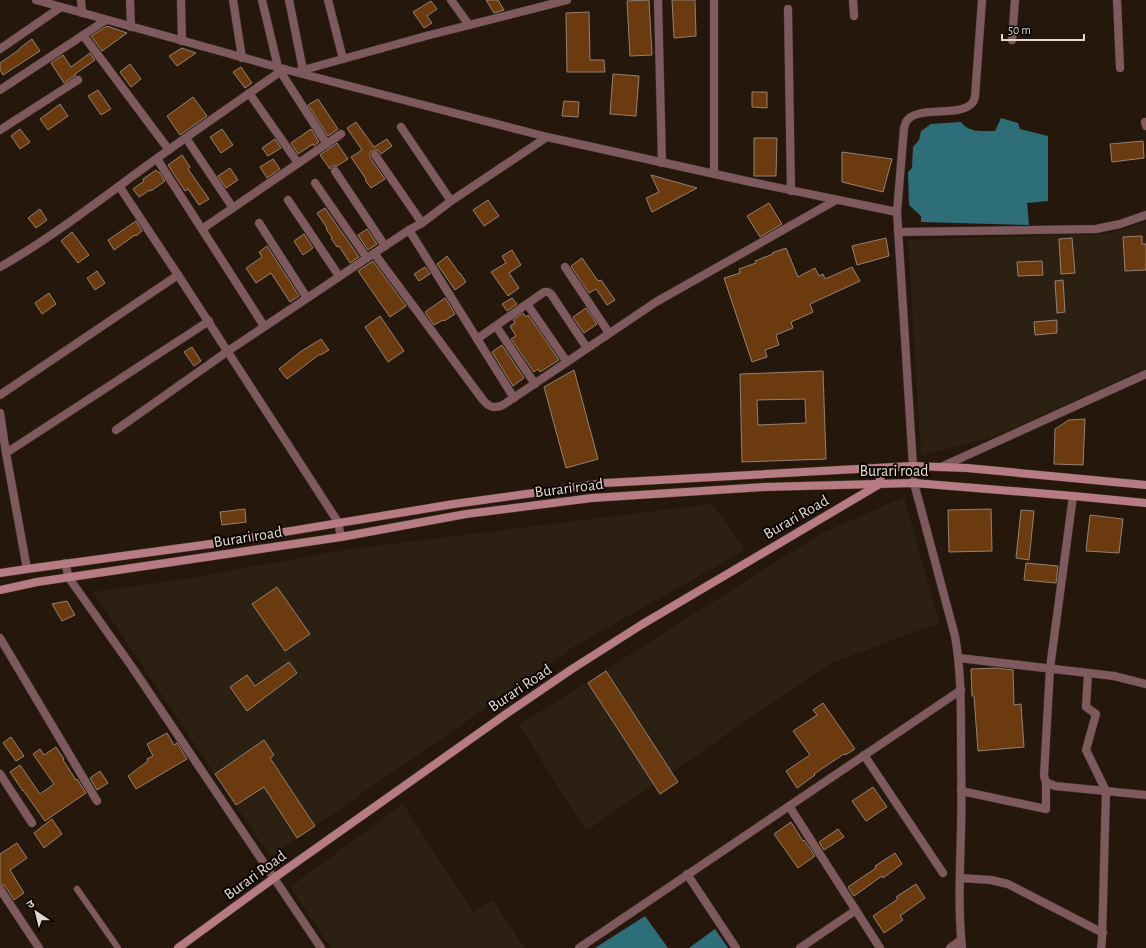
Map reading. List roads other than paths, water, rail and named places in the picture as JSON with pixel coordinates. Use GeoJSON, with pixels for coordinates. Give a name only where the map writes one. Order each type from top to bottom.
{"type":"FeatureCollection","features":[{"type":"Feature","properties":{"kind":"main road","name":"Burari road"},"geometry":{"type":"LineString","coordinates":[[0,571],[26,569],[218,543],[454,504],[605,483],[912,466],[967,468],[1146,485]]}},
{"type":"Feature","properties":{"kind":"main road","name":"Burari Road"},"geometry":{"type":"LineString","coordinates":[[178,948],[274,878],[572,669],[654,618],[878,485],[884,468]]}},
{"type":"Feature","properties":{"kind":"main road","name":"Burari road"},"geometry":{"type":"LineString","coordinates":[[0,590],[37,582],[342,537],[466,514],[592,498],[765,487],[914,483],[1146,503]]}},
{"type":"Feature","properties":{"kind":"street"},"geometry":{"type":"LineString","coordinates":[[36,0],[281,69],[299,71],[547,137],[662,163],[897,212]]}},
{"type":"Feature","properties":{"kind":"street"},"geometry":{"type":"LineString","coordinates":[[81,0],[82,13]]}},
{"type":"Feature","properties":{"kind":"street"},"geometry":{"type":"LineString","coordinates":[[130,0],[131,27]]}},
{"type":"Feature","properties":{"kind":"street"},"geometry":{"type":"LineString","coordinates":[[181,0],[182,41]]}},
{"type":"Feature","properties":{"kind":"street"},"geometry":{"type":"LineString","coordinates":[[233,0],[242,58]]}},
{"type":"Feature","properties":{"kind":"street"},"geometry":{"type":"LineString","coordinates":[[262,0],[281,69],[327,144]]}},
{"type":"Feature","properties":{"kind":"street"},"geometry":{"type":"LineString","coordinates":[[289,0],[299,71]]}},
{"type":"Feature","properties":{"kind":"street"},"geometry":{"type":"LineString","coordinates":[[328,0],[343,59]]}},
{"type":"Feature","properties":{"kind":"street"},"geometry":{"type":"LineString","coordinates":[[450,0],[469,25]]}},
{"type":"Feature","properties":{"kind":"street"},"geometry":{"type":"LineString","coordinates":[[299,71],[567,0]]}},
{"type":"Feature","properties":{"kind":"street"},"geometry":{"type":"LineString","coordinates":[[658,0],[662,163]]}},
{"type":"Feature","properties":{"kind":"street"},"geometry":{"type":"LineString","coordinates":[[714,0],[714,174]]}},
{"type":"Feature","properties":{"kind":"street"},"geometry":{"type":"LineString","coordinates":[[853,0],[854,16]]}},
{"type":"Feature","properties":{"kind":"street"},"geometry":{"type":"LineString","coordinates":[[950,948],[962,944],[960,930],[961,690],[959,658],[955,636],[914,483],[897,212],[904,128],[906,121],[913,116],[920,114],[959,110],[967,107],[973,102],[975,97],[982,0]]}},
{"type":"Feature","properties":{"kind":"street"},"geometry":{"type":"LineString","coordinates":[[1012,40],[1015,0]]}},
{"type":"Feature","properties":{"kind":"street"},"geometry":{"type":"LineString","coordinates":[[1117,0],[1120,68]]}},
{"type":"Feature","properties":{"kind":"street"},"geometry":{"type":"LineString","coordinates":[[0,49],[61,7]]}},
{"type":"Feature","properties":{"kind":"street"},"geometry":{"type":"LineString","coordinates":[[788,9],[791,190]]}},
{"type":"Feature","properties":{"kind":"street"},"geometry":{"type":"LineString","coordinates":[[0,90],[106,20]]}},
{"type":"Feature","properties":{"kind":"street"},"geometry":{"type":"LineString","coordinates":[[82,35],[169,150]]}},
{"type":"Feature","properties":{"kind":"street"},"geometry":{"type":"LineString","coordinates":[[0,267],[63,227],[281,69]]}},
{"type":"Feature","properties":{"kind":"street"},"geometry":{"type":"LineString","coordinates":[[0,130],[78,80]]}},
{"type":"Feature","properties":{"kind":"street"},"geometry":{"type":"LineString","coordinates":[[249,93],[298,163]]}},
{"type":"Feature","properties":{"kind":"street"},"geometry":{"type":"LineString","coordinates":[[401,127],[452,201]]}},
{"type":"Feature","properties":{"kind":"street"},"geometry":{"type":"LineString","coordinates":[[202,229],[341,134]]}},
{"type":"Feature","properties":{"kind":"street"},"geometry":{"type":"LineString","coordinates":[[116,430],[264,326],[409,230],[422,223],[547,137]]}},
{"type":"Feature","properties":{"kind":"street"},"geometry":{"type":"LineString","coordinates":[[186,138],[233,208]]}},
{"type":"Feature","properties":{"kind":"street"},"geometry":{"type":"LineString","coordinates":[[375,155],[422,223]]}},
{"type":"Feature","properties":{"kind":"street"},"geometry":{"type":"LineString","coordinates":[[157,159],[264,326]]}},
{"type":"Feature","properties":{"kind":"street"},"geometry":{"type":"LineString","coordinates":[[335,171],[385,246]]}},
{"type":"Feature","properties":{"kind":"street"},"geometry":{"type":"LineString","coordinates":[[315,183],[370,256],[488,405],[492,408],[503,405],[514,398],[656,302],[836,200]]}},
{"type":"Feature","properties":{"kind":"street"},"geometry":{"type":"LineString","coordinates":[[119,186],[209,321],[338,522],[342,537]]}},
{"type":"Feature","properties":{"kind":"street"},"geometry":{"type":"LineString","coordinates":[[288,200],[339,276]]}},
{"type":"Feature","properties":{"kind":"street"},"geometry":{"type":"LineString","coordinates":[[898,232],[1096,229],[1120,224],[1146,215]]}},
{"type":"Feature","properties":{"kind":"street"},"geometry":{"type":"LineString","coordinates":[[259,223],[307,298]]}},
{"type":"Feature","properties":{"kind":"street"},"geometry":{"type":"LineString","coordinates":[[409,230],[514,398]]}},
{"type":"Feature","properties":{"kind":"street"},"geometry":{"type":"LineString","coordinates":[[565,267],[609,333]]}},
{"type":"Feature","properties":{"kind":"street"},"geometry":{"type":"LineString","coordinates":[[0,394],[178,275]]}},
{"type":"Feature","properties":{"kind":"street"},"geometry":{"type":"LineString","coordinates":[[477,339],[544,292],[548,292],[551,294],[587,348]]}},
{"type":"Feature","properties":{"kind":"street"},"geometry":{"type":"LineString","coordinates":[[527,304],[568,362]]}},
{"type":"Feature","properties":{"kind":"street"},"geometry":{"type":"LineString","coordinates":[[6,453],[209,321]]}},
{"type":"Feature","properties":{"kind":"street"},"geometry":{"type":"LineString","coordinates":[[496,326],[535,384]]}},
{"type":"Feature","properties":{"kind":"street"},"geometry":{"type":"LineString","coordinates":[[941,467],[1146,374]]}},
{"type":"Feature","properties":{"kind":"street"},"geometry":{"type":"LineString","coordinates":[[0,413],[26,569]]}},
{"type":"Feature","properties":{"kind":"street"},"geometry":{"type":"LineString","coordinates":[[961,792],[1046,809],[1046,782],[1044,776],[1050,668],[1073,496]]}},
{"type":"Feature","properties":{"kind":"street"},"geometry":{"type":"LineString","coordinates":[[65,563],[69,578],[132,667],[321,948]]}},
{"type":"Feature","properties":{"kind":"street"},"geometry":{"type":"LineString","coordinates":[[0,638],[97,802]]}},
{"type":"Feature","properties":{"kind":"street"},"geometry":{"type":"LineString","coordinates":[[959,658],[1114,676],[1146,684]]}},
{"type":"Feature","properties":{"kind":"street"},"geometry":{"type":"LineString","coordinates":[[1088,673],[1086,707],[1096,714],[1086,750],[1106,791],[1101,948]]}},
{"type":"Feature","properties":{"kind":"street"},"geometry":{"type":"LineString","coordinates":[[579,948],[961,690]]}},
{"type":"Feature","properties":{"kind":"street"},"geometry":{"type":"LineString","coordinates":[[864,755],[943,873]]}},
{"type":"Feature","properties":{"kind":"street"},"geometry":{"type":"LineString","coordinates":[[0,774],[32,823]]}},
{"type":"Feature","properties":{"kind":"street"},"geometry":{"type":"LineString","coordinates":[[1046,782],[1055,786],[1146,794]]}},
{"type":"Feature","properties":{"kind":"street"},"geometry":{"type":"LineString","coordinates":[[789,806],[880,948]]}},
{"type":"Feature","properties":{"kind":"street"},"geometry":{"type":"LineString","coordinates":[[687,874],[736,948]]}},
{"type":"Feature","properties":{"kind":"street"},"geometry":{"type":"LineString","coordinates":[[960,878],[992,880],[1008,884],[1102,933]]}},
{"type":"Feature","properties":{"kind":"street"},"geometry":{"type":"LineString","coordinates":[[0,889],[39,948]]}},
{"type":"Feature","properties":{"kind":"street"},"geometry":{"type":"LineString","coordinates":[[800,948],[856,910]]}},
{"type":"Feature","properties":{"kind":"lane"},"geometry":{"type":"LineString","coordinates":[[77,889],[118,948]]}},
{"type":"Feature","properties":{"kind":"water"},"geometry":{"type":"Polygon","coordinates":[[[1001,118],[1018,123],[1020,129],[1048,136],[1048,201],[1027,203],[1029,225],[921,222],[921,216],[909,205],[908,172],[912,168],[913,147],[919,140],[921,131],[931,124],[961,122],[964,126],[972,130],[995,131],[1001,118]]]}},
{"type":"Feature","properties":{"kind":"water"},"geometry":{"type":"Polygon","coordinates":[[[645,916],[668,948],[595,948],[645,916]]]}},
{"type":"Feature","properties":{"kind":"water"},"geometry":{"type":"Polygon","coordinates":[[[715,929],[728,948],[689,948],[715,929]]]}}]}
